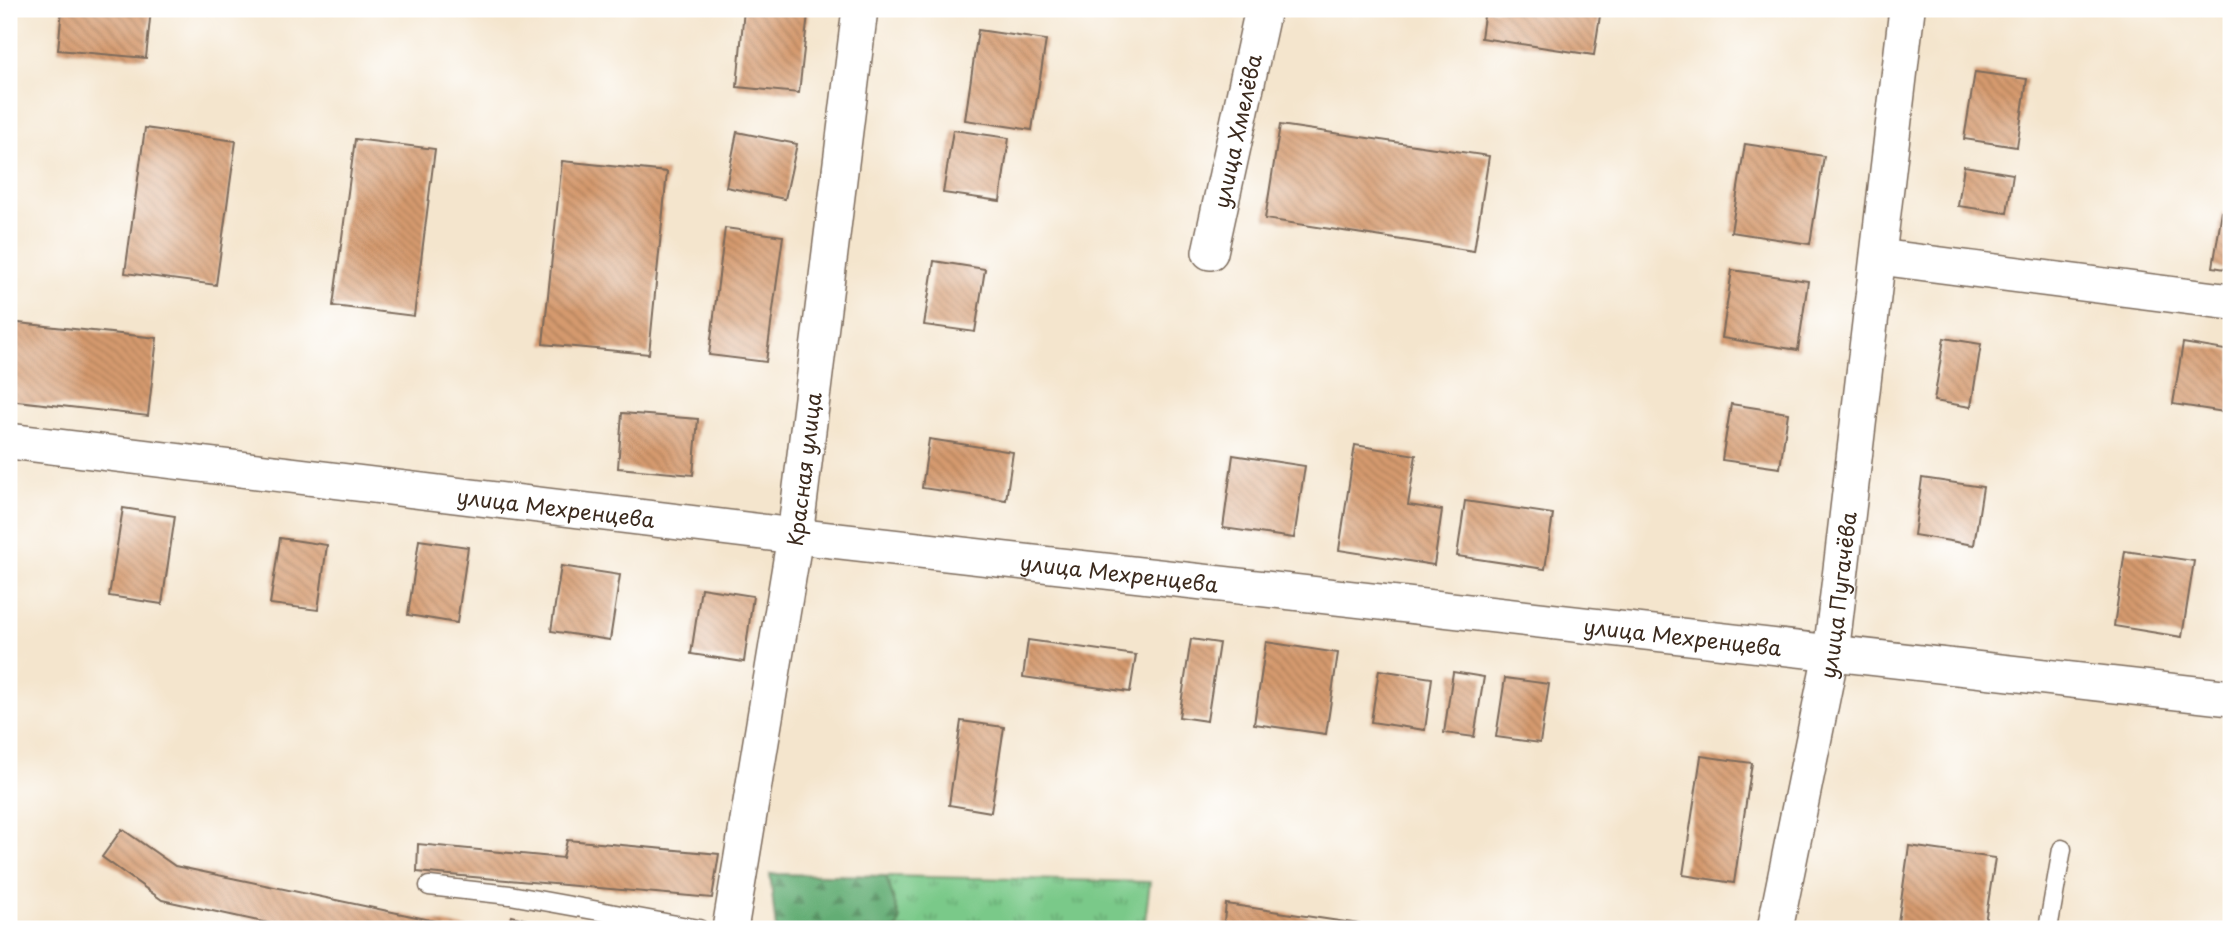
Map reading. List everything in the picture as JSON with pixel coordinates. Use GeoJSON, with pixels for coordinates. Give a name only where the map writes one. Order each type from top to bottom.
{"type":"FeatureCollection","features":[{"type":"Feature","properties":{"kind":"street","name":"Красная улица"},"geometry":{"type":"LineString","coordinates":[[730,929],[795,536],[860,9]]}},
{"type":"Feature","properties":{"kind":"street","name":"улица Хмелёва"},"geometry":{"type":"LineString","coordinates":[[1210,252],[1263,9]]}},
{"type":"Feature","properties":{"kind":"street","name":"улица Пугачёва"},"geometry":{"type":"LineString","coordinates":[[1775,929],[1831,654],[1880,257],[1907,9]]}},
{"type":"Feature","properties":{"kind":"street"},"geometry":{"type":"LineString","coordinates":[[1880,257],[2231,302]]}},
{"type":"Feature","properties":{"kind":"street","name":"улица Мехренцева"},"geometry":{"type":"LineString","coordinates":[[9,441],[795,536],[2231,698]]}},
{"type":"Feature","properties":{"kind":"lane"},"geometry":{"type":"LineString","coordinates":[[2048,929],[2062,849]]}},
{"type":"Feature","properties":{"kind":"lane"},"geometry":{"type":"LineString","coordinates":[[429,886],[510,895],[699,929]]}},
{"type":"Feature","properties":{"kind":"green space"},"geometry":{"type":"Polygon","coordinates":[[[770,874],[886,876],[900,920],[897,929],[776,929],[770,874]]]}},
{"type":"Feature","properties":{"kind":"green space"},"geometry":{"type":"Polygon","coordinates":[[[886,876],[1150,882],[1144,929],[897,929],[900,920],[886,876]]]}},
{"type":"Feature","properties":{"kind":"building"},"geometry":{"type":"Polygon","coordinates":[[[62,9],[151,9],[146,58],[58,50],[62,9]]]}},
{"type":"Feature","properties":{"kind":"building"},"geometry":{"type":"Polygon","coordinates":[[[744,9],[808,14],[799,93],[737,87],[744,9]]]}},
{"type":"Feature","properties":{"kind":"building"},"geometry":{"type":"Polygon","coordinates":[[[1485,9],[1601,9],[1594,55],[1481,38],[1485,9]]]}},
{"type":"Feature","properties":{"kind":"building"},"geometry":{"type":"Polygon","coordinates":[[[978,30],[1046,40],[1032,130],[965,120],[978,30]]]}},
{"type":"Feature","properties":{"kind":"building"},"geometry":{"type":"Polygon","coordinates":[[[1975,72],[2027,79],[2017,147],[1964,139],[1975,72]]]}},
{"type":"Feature","properties":{"kind":"building"},"geometry":{"type":"Polygon","coordinates":[[[1280,125],[1489,156],[1474,251],[1265,219],[1280,125]]]}},
{"type":"Feature","properties":{"kind":"building"},"geometry":{"type":"Polygon","coordinates":[[[145,128],[236,141],[216,285],[125,273],[145,128]]]}},
{"type":"Feature","properties":{"kind":"building"},"geometry":{"type":"Polygon","coordinates":[[[953,130],[1009,138],[1000,201],[943,193],[953,130]]]}},
{"type":"Feature","properties":{"kind":"building"},"geometry":{"type":"Polygon","coordinates":[[[737,132],[797,144],[785,199],[726,187],[737,132]]]}},
{"type":"Feature","properties":{"kind":"building"},"geometry":{"type":"Polygon","coordinates":[[[355,139],[435,149],[414,316],[333,306],[355,139]]]}},
{"type":"Feature","properties":{"kind":"building"},"geometry":{"type":"Polygon","coordinates":[[[1745,144],[1824,156],[1810,244],[1731,232],[1745,144]]]}},
{"type":"Feature","properties":{"kind":"building"},"geometry":{"type":"Polygon","coordinates":[[[562,161],[667,172],[649,354],[543,344],[562,161]]]}},
{"type":"Feature","properties":{"kind":"building"},"geometry":{"type":"Polygon","coordinates":[[[1964,166],[2013,174],[2007,213],[1958,206],[1964,166]]]}},
{"type":"Feature","properties":{"kind":"building"},"geometry":{"type":"Polygon","coordinates":[[[2222,212],[2231,214],[2231,270],[2213,267],[2222,212]]]}},
{"type":"Feature","properties":{"kind":"building"},"geometry":{"type":"Polygon","coordinates":[[[725,228],[783,236],[766,362],[709,355],[725,228]]]}},
{"type":"Feature","properties":{"kind":"building"},"geometry":{"type":"Polygon","coordinates":[[[934,261],[985,269],[975,332],[924,325],[934,261]]]}},
{"type":"Feature","properties":{"kind":"building"},"geometry":{"type":"Polygon","coordinates":[[[1732,270],[1808,281],[1798,350],[1722,338],[1732,270]]]}},
{"type":"Feature","properties":{"kind":"building"},"geometry":{"type":"Polygon","coordinates":[[[9,322],[157,338],[148,416],[9,400],[9,322]]]}},
{"type":"Feature","properties":{"kind":"building"},"geometry":{"type":"Polygon","coordinates":[[[1944,338],[1981,344],[1971,407],[1934,401],[1944,338]]]}},
{"type":"Feature","properties":{"kind":"building"},"geometry":{"type":"Polygon","coordinates":[[[2183,343],[2231,351],[2231,413],[2173,404],[2183,343]]]}},
{"type":"Feature","properties":{"kind":"building"},"geometry":{"type":"Polygon","coordinates":[[[1731,404],[1788,413],[1780,468],[1722,460],[1731,404]]]}},
{"type":"Feature","properties":{"kind":"building"},"geometry":{"type":"Polygon","coordinates":[[[622,413],[698,419],[693,475],[618,468],[622,413]]]}},
{"type":"Feature","properties":{"kind":"building"},"geometry":{"type":"Polygon","coordinates":[[[929,439],[1013,452],[1006,500],[922,488],[929,439]]]}},
{"type":"Feature","properties":{"kind":"building"},"geometry":{"type":"Polygon","coordinates":[[[1355,445],[1416,455],[1408,505],[1442,510],[1434,565],[1339,550],[1355,445]]]}},
{"type":"Feature","properties":{"kind":"building"},"geometry":{"type":"Polygon","coordinates":[[[1233,455],[1305,466],[1294,538],[1223,528],[1233,455]]]}},
{"type":"Feature","properties":{"kind":"building"},"geometry":{"type":"Polygon","coordinates":[[[1922,478],[1983,487],[1974,545],[1914,535],[1922,478]]]}},
{"type":"Feature","properties":{"kind":"building"},"geometry":{"type":"Polygon","coordinates":[[[1465,501],[1553,514],[1545,569],[1457,556],[1465,501]]]}},
{"type":"Feature","properties":{"kind":"building"},"geometry":{"type":"Polygon","coordinates":[[[123,508],[175,516],[162,604],[109,596],[123,508]]]}},
{"type":"Feature","properties":{"kind":"building"},"geometry":{"type":"Polygon","coordinates":[[[280,538],[327,545],[318,610],[270,604],[280,538]]]}},
{"type":"Feature","properties":{"kind":"building"},"geometry":{"type":"Polygon","coordinates":[[[419,540],[468,547],[457,623],[408,615],[419,540]]]}},
{"type":"Feature","properties":{"kind":"building"},"geometry":{"type":"Polygon","coordinates":[[[2125,551],[2194,561],[2182,637],[2114,626],[2125,551]]]}},
{"type":"Feature","properties":{"kind":"building"},"geometry":{"type":"Polygon","coordinates":[[[561,566],[620,575],[610,640],[551,631],[561,566]]]}},
{"type":"Feature","properties":{"kind":"building"},"geometry":{"type":"Polygon","coordinates":[[[701,588],[753,596],[744,662],[691,654],[701,588]]]}},
{"type":"Feature","properties":{"kind":"building"},"geometry":{"type":"Polygon","coordinates":[[[1191,639],[1219,643],[1207,721],[1179,717],[1191,639]]]}},
{"type":"Feature","properties":{"kind":"building"},"geometry":{"type":"Polygon","coordinates":[[[1028,640],[1136,655],[1130,692],[1023,677],[1028,640]]]}},
{"type":"Feature","properties":{"kind":"building"},"geometry":{"type":"Polygon","coordinates":[[[1266,642],[1338,653],[1326,734],[1254,724],[1266,642]]]}},
{"type":"Feature","properties":{"kind":"building"},"geometry":{"type":"Polygon","coordinates":[[[1379,670],[1432,678],[1425,730],[1371,722],[1379,670]]]}},
{"type":"Feature","properties":{"kind":"building"},"geometry":{"type":"Polygon","coordinates":[[[1453,672],[1484,677],[1474,737],[1444,733],[1453,672]]]}},
{"type":"Feature","properties":{"kind":"building"},"geometry":{"type":"Polygon","coordinates":[[[1505,678],[1549,684],[1540,743],[1496,737],[1505,678]]]}},
{"type":"Feature","properties":{"kind":"building"},"geometry":{"type":"Polygon","coordinates":[[[961,721],[1004,727],[991,812],[949,805],[961,721]]]}},
{"type":"Feature","properties":{"kind":"building"},"geometry":{"type":"Polygon","coordinates":[[[1701,756],[1752,763],[1734,883],[1683,875],[1701,756]]]}},
{"type":"Feature","properties":{"kind":"building"},"geometry":{"type":"Polygon","coordinates":[[[122,829],[175,866],[473,929],[295,929],[162,900],[102,857],[122,829]]]}},
{"type":"Feature","properties":{"kind":"building"},"geometry":{"type":"Polygon","coordinates":[[[567,840],[719,854],[712,898],[417,872],[418,844],[563,858],[567,840]]]}},
{"type":"Feature","properties":{"kind":"building"},"geometry":{"type":"Polygon","coordinates":[[[1909,846],[1995,858],[1984,929],[1897,929],[1909,846]]]}},
{"type":"Feature","properties":{"kind":"building"},"geometry":{"type":"Polygon","coordinates":[[[1226,904],[1386,928],[1223,929],[1226,904]]]}},
{"type":"Feature","properties":{"kind":"building"},"geometry":{"type":"Polygon","coordinates":[[[512,916],[559,928],[559,929],[508,929],[512,916]]]}}]}
